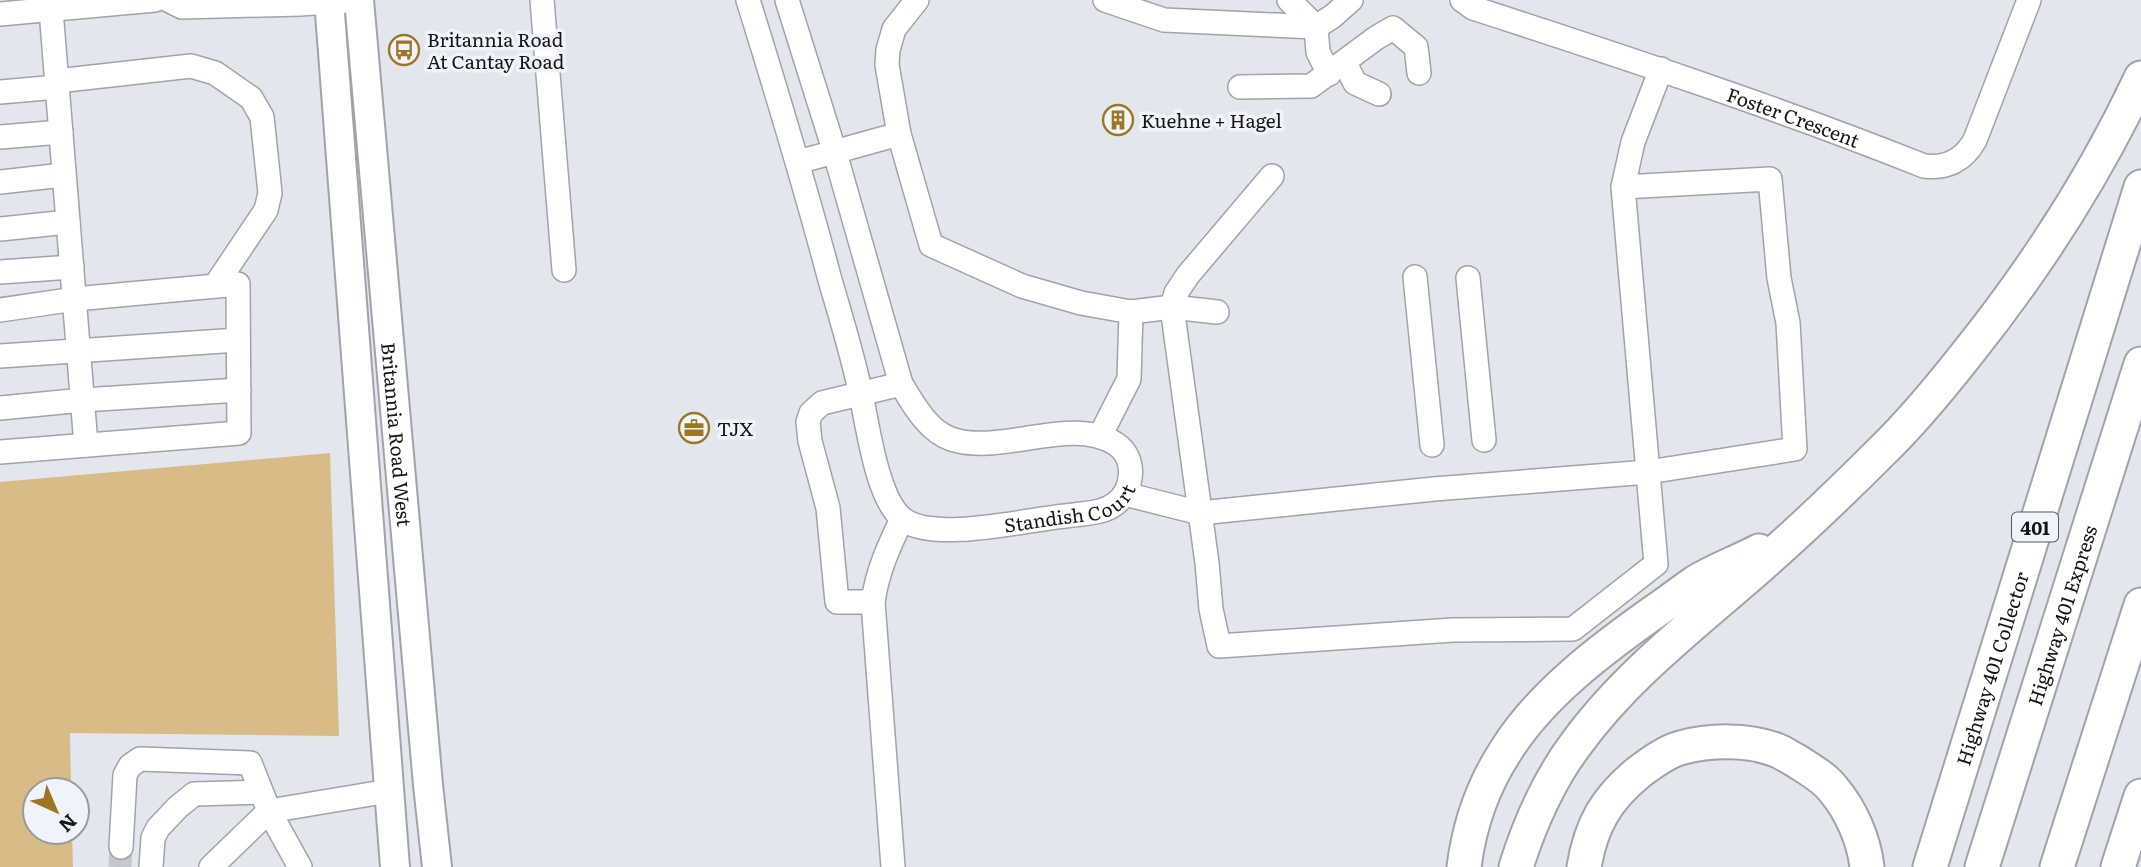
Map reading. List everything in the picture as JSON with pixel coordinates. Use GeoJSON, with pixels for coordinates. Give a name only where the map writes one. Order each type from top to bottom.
{"type":"FeatureCollection","features":[{"type":"Feature","properties":{"kind":"highway"},"geometry":{"type":"LineString","coordinates":[[1516,867],[1529,828],[1555,776],[1599,714],[1658,654],[1796,533],[1885,449],[1940,388],[2004,307],[2049,244],[2119,125],[2141,78]]}},
{"type":"Feature","properties":{"kind":"highway","name":"Highway 401 Collector"},"geometry":{"type":"LineString","coordinates":[[1930,867],[2141,187]]}},
{"type":"Feature","properties":{"kind":"highway","name":"Highway 401 Express"},"geometry":{"type":"LineString","coordinates":[[1982,867],[2141,363]]}},
{"type":"Feature","properties":{"kind":"highway"},"geometry":{"type":"LineString","coordinates":[[1464,867],[1475,816],[1491,778],[1505,751],[1532,716],[1577,672],[1637,624],[1697,582],[1796,533]]}},
{"type":"Feature","properties":{"kind":"highway"},"geometry":{"type":"LineString","coordinates":[[2057,867],[2141,605]]}},
{"type":"Feature","properties":{"kind":"highway"},"geometry":{"type":"LineString","coordinates":[[1584,867],[1588,844],[1600,814],[1619,788],[1650,764],[1679,748],[1712,743],[1745,743],[1777,750],[1832,787],[1854,821],[1867,867]]}},
{"type":"Feature","properties":{"kind":"highway"},"geometry":{"type":"LineString","coordinates":[[2118,867],[2141,796]]}},
{"type":"Feature","properties":{"kind":"main road","name":"Britannia Road West"},"geometry":{"type":"LineString","coordinates":[[344,1],[395,867]]}},
{"type":"Feature","properties":{"kind":"main road","name":"Britannia Road West"},"geometry":{"type":"LineString","coordinates":[[344,1],[437,867]]}},
{"type":"Feature","properties":{"kind":"street"},"geometry":{"type":"LineString","coordinates":[[0,14],[155,0]]}},
{"type":"Feature","properties":{"kind":"street"},"geometry":{"type":"LineString","coordinates":[[168,0],[183,7],[344,1]]}},
{"type":"Feature","properties":{"kind":"street"},"geometry":{"type":"LineString","coordinates":[[542,0],[564,270]]}},
{"type":"Feature","properties":{"kind":"street"},"geometry":{"type":"LineString","coordinates":[[748,0],[798,162],[861,394],[881,481],[894,511],[902,519],[881,565],[873,602],[893,867]]}},
{"type":"Feature","properties":{"kind":"street"},"geometry":{"type":"LineString","coordinates":[[787,0],[835,153],[901,384],[932,427],[944,436],[956,440],[982,443],[1058,435],[1100,436],[1129,379],[1131,312]]}},
{"type":"Feature","properties":{"kind":"street"},"geometry":{"type":"LineString","coordinates":[[917,0],[894,29],[887,50],[887,65],[899,134],[931,245],[1022,286],[1081,303],[1131,312],[1172,307],[1217,312]]}},
{"type":"Feature","properties":{"kind":"street"},"geometry":{"type":"LineString","coordinates":[[1105,0],[1164,20],[1316,27],[1333,16],[1348,1]]}},
{"type":"Feature","properties":{"kind":"street"},"geometry":{"type":"LineString","coordinates":[[1289,0],[1316,27],[1318,52],[1355,83],[1379,94]]}},
{"type":"Feature","properties":{"kind":"street","name":"Foster Crescent"},"geometry":{"type":"LineString","coordinates":[[1462,0],[1473,8],[1661,69],[1848,135],[1924,166],[1942,166],[1958,160],[1971,148],[2029,0]]}},
{"type":"Feature","properties":{"kind":"street"},"geometry":{"type":"LineString","coordinates":[[51,10],[86,445]]}},
{"type":"Feature","properties":{"kind":"street"},"geometry":{"type":"LineString","coordinates":[[1240,87],[1311,86],[1393,28],[1416,47],[1419,73]]}},
{"type":"Feature","properties":{"kind":"street"},"geometry":{"type":"LineString","coordinates":[[0,92],[191,66],[215,73],[251,98],[262,117],[270,193],[265,210],[215,286]]}},
{"type":"Feature","properties":{"kind":"street"},"geometry":{"type":"LineString","coordinates":[[1272,176],[1188,275],[1176,293],[1172,307],[1211,609],[1219,646],[1453,630],[1573,629],[1656,564],[1623,187],[1633,142],[1661,69]]}},
{"type":"Feature","properties":{"kind":"street"},"geometry":{"type":"LineString","coordinates":[[0,137],[61,132]]}},
{"type":"Feature","properties":{"kind":"street"},"geometry":{"type":"LineString","coordinates":[[798,162],[899,134]]}},
{"type":"Feature","properties":{"kind":"street"},"geometry":{"type":"LineString","coordinates":[[0,182],[63,175]]}},
{"type":"Feature","properties":{"kind":"street"},"geometry":{"type":"LineString","coordinates":[[1125,494],[1200,513],[1434,489],[1648,472],[1795,449],[1788,323],[1779,278],[1770,179],[1623,187]]}},
{"type":"Feature","properties":{"kind":"street"},"geometry":{"type":"LineString","coordinates":[[0,229],[68,222]]}},
{"type":"Feature","properties":{"kind":"street"},"geometry":{"type":"LineString","coordinates":[[0,272],[72,267]]}},
{"type":"Feature","properties":{"kind":"street"},"geometry":{"type":"LineString","coordinates":[[1415,277],[1432,445]]}},
{"type":"Feature","properties":{"kind":"street"},"geometry":{"type":"LineString","coordinates":[[1468,278],[1484,440]]}},
{"type":"Feature","properties":{"kind":"street"},"geometry":{"type":"LineString","coordinates":[[0,310],[75,299],[237,284],[239,390],[239,433],[0,452]]}},
{"type":"Feature","properties":{"kind":"street"},"geometry":{"type":"LineString","coordinates":[[0,356],[238,340]]}},
{"type":"Feature","properties":{"kind":"street"},"geometry":{"type":"LineString","coordinates":[[873,602],[837,602],[828,508],[807,430],[811,413],[816,407],[901,384]]}},
{"type":"Feature","properties":{"kind":"street"},"geometry":{"type":"LineString","coordinates":[[0,408],[239,390]]}},
{"type":"Feature","properties":{"kind":"street","name":"Standish Court"},"geometry":{"type":"LineString","coordinates":[[902,519],[917,527],[949,531],[1097,512],[1117,503],[1125,494],[1129,486],[1131,467],[1127,455],[1118,445],[1100,436]]}},
{"type":"Feature","properties":{"kind":"street"},"geometry":{"type":"LineString","coordinates":[[121,847],[125,775],[130,766],[140,760],[250,763],[290,862]]}},
{"type":"Feature","properties":{"kind":"street"},"geometry":{"type":"LineString","coordinates":[[151,867],[153,838],[158,828],[194,794],[265,802],[389,791]]}},
{"type":"Feature","properties":{"kind":"street"},"geometry":{"type":"LineString","coordinates":[[211,867],[265,802]]}},
{"type":"Feature","properties":{"kind":"street"},"geometry":{"type":"LineString","coordinates":[[123,818],[153,838]]}},
{"type":"Feature","properties":{"kind":"shaded area"},"geometry":{"type":"Polygon","coordinates":[[[330,453],[339,736],[70,733],[71,776],[21,776],[21,846],[72,846],[73,867],[0,867],[0,482],[330,453]]]}},
{"type":"Feature","properties":{"kind":"tunnel"},"geometry":{"type":"LineString","coordinates":[[120,867],[121,847]]}},
{"type":"Feature","properties":{"kind":"place","name":"Britannia Road At Cantay Road"},"geometry":{"type":"Point","coordinates":[404,50]}},
{"type":"Feature","properties":{"kind":"place","name":"Kuehne + Hagel"},"geometry":{"type":"Point","coordinates":[1118,120]}},
{"type":"Feature","properties":{"kind":"place","name":"TJX"},"geometry":{"type":"Point","coordinates":[694,428]}}]}
